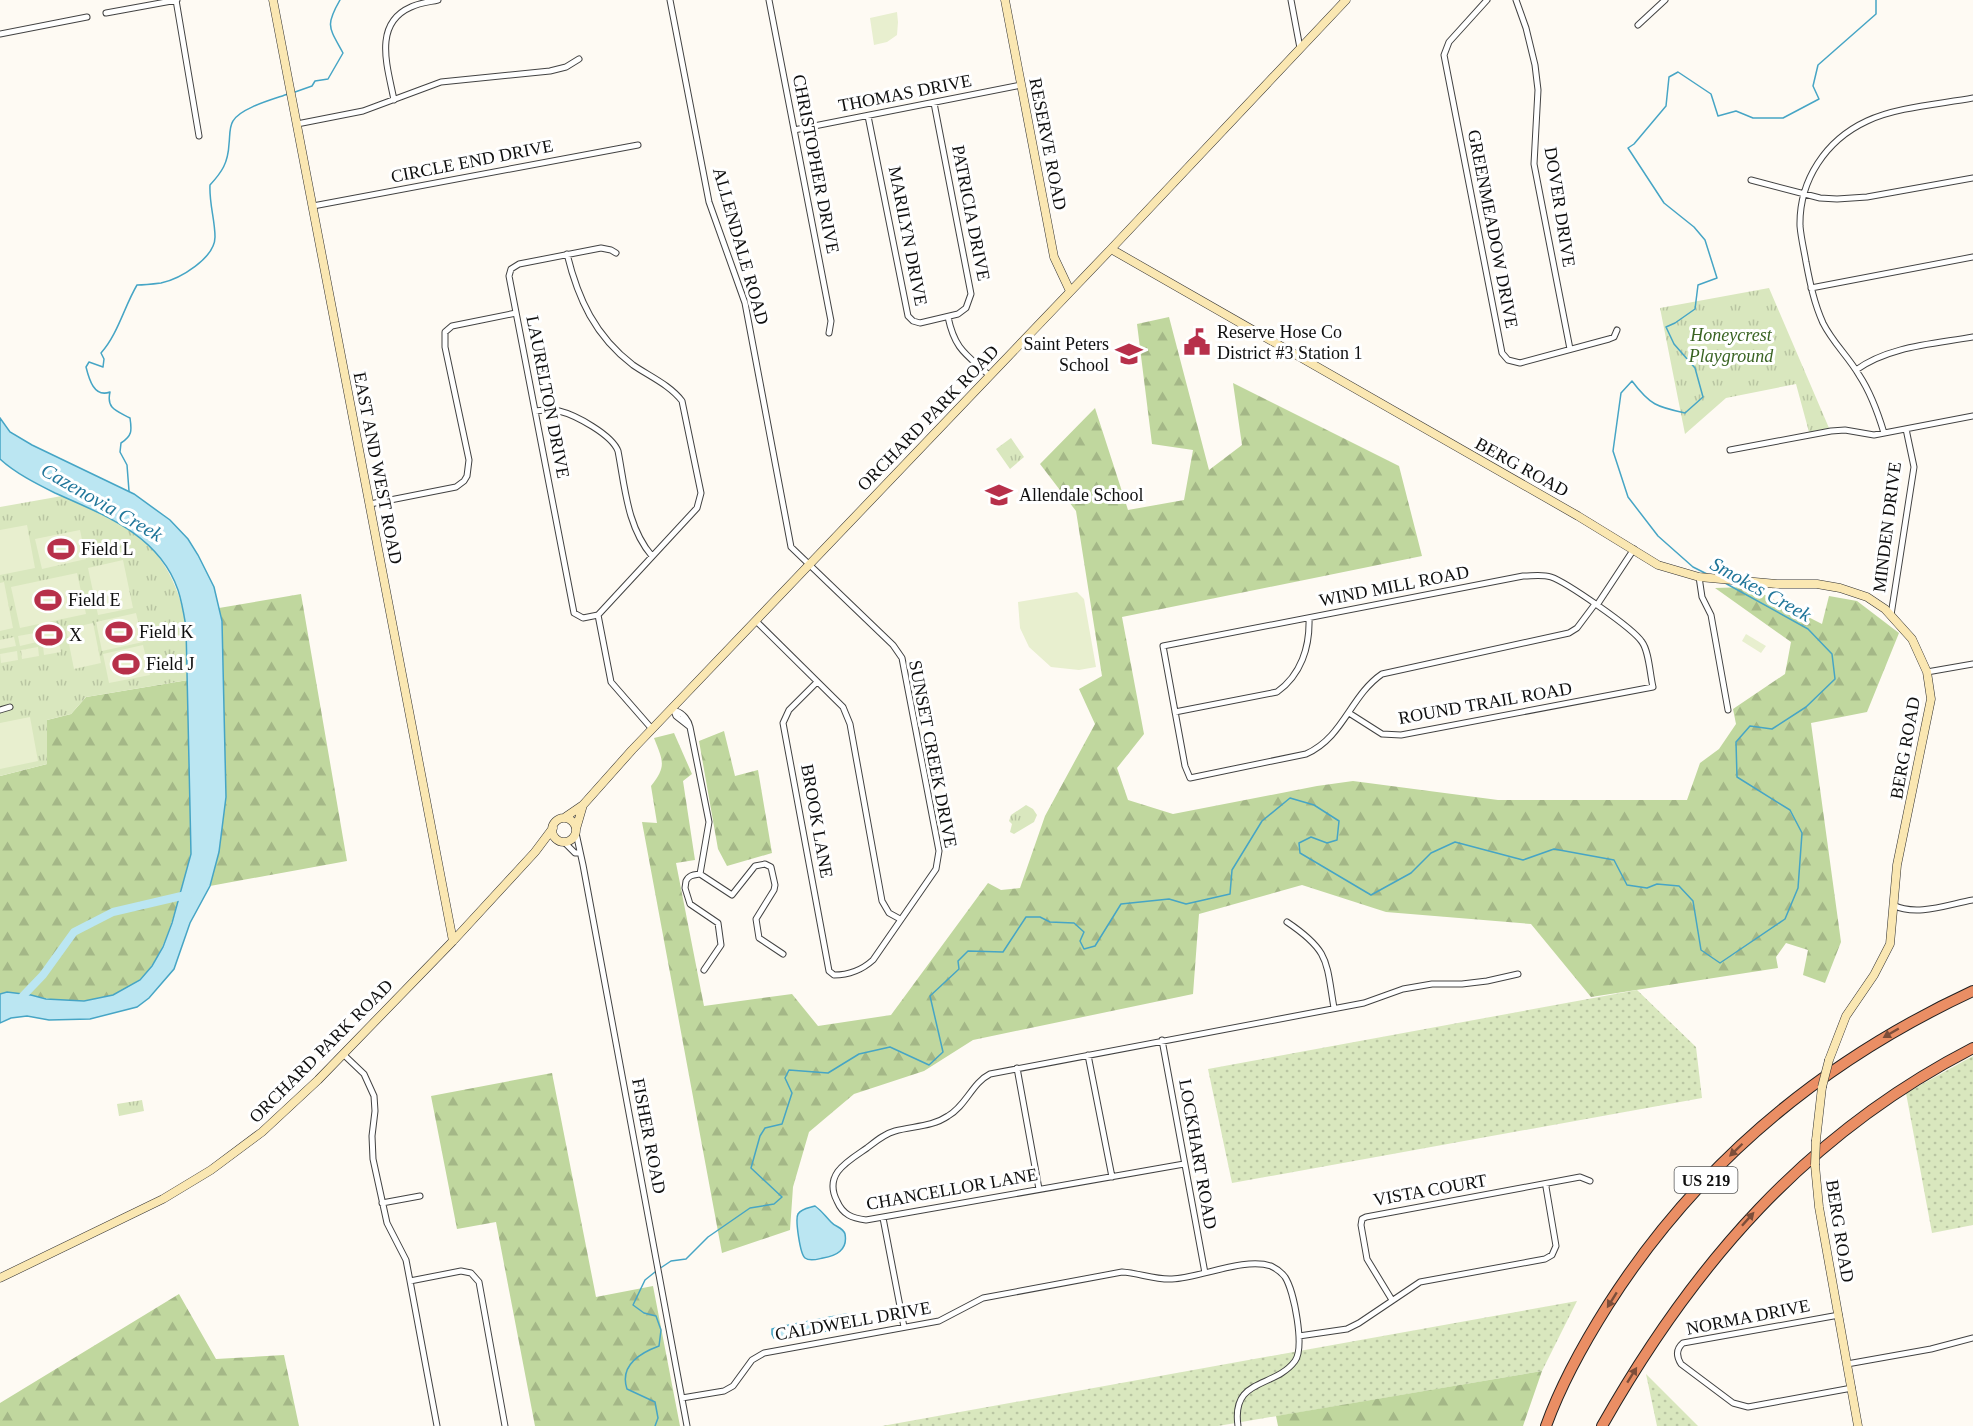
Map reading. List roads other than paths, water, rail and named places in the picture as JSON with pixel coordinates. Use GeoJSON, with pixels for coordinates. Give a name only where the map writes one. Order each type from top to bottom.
{"type":"FeatureCollection","features":[{"type":"Feature","properties":{"kind":"highway","name":"US 219"},"geometry":{"type":"LineString","coordinates":[[1546,1426],[1572,1368],[1621,1286],[1685,1202],[1726,1160],[1783,1108],[1834,1069],[1905,1024],[1973,992]]}},
{"type":"Feature","properties":{"kind":"highway","name":"US 219"},"geometry":{"type":"LineString","coordinates":[[1602,1426],[1647,1351],[1676,1309],[1717,1255],[1765,1202],[1845,1130],[1924,1075],[1973,1048]]}},
{"type":"Feature","properties":{"kind":"street"},"geometry":{"type":"LineString","coordinates":[[106,13],[176,0],[199,136]]}},
{"type":"Feature","properties":{"kind":"street","name":"EAST AND WEST ROAD"},"geometry":{"type":"LineString","coordinates":[[273,0],[453,941]]}},
{"type":"Feature","properties":{"kind":"street"},"geometry":{"type":"LineString","coordinates":[[394,100],[385,49],[389,27],[399,15],[409,8],[438,0]]}},
{"type":"Feature","properties":{"kind":"street","name":"ALLENDALE ROAD"},"geometry":{"type":"LineString","coordinates":[[670,0],[709,202],[745,303],[791,547],[809,564]]}},
{"type":"Feature","properties":{"kind":"street","name":"CHRISTOPHER DRIVE"},"geometry":{"type":"LineString","coordinates":[[770,0],[831,321],[829,333]]}},
{"type":"Feature","properties":{"kind":"street","name":"RESERVE ROAD"},"geometry":{"type":"LineString","coordinates":[[1005,0],[1054,257],[1070,291]]}},
{"type":"Feature","properties":{"kind":"street"},"geometry":{"type":"LineString","coordinates":[[1291,0],[1300,48]]}},
{"type":"Feature","properties":{"kind":"street","name":"ORCHARD PARK ROAD"},"geometry":{"type":"LineString","coordinates":[[564,818],[583,805],[652,729],[674,710],[809,564],[1346,0]]}},
{"type":"Feature","properties":{"kind":"street","name":"GREENMEADOW DRIVE"},"geometry":{"type":"LineString","coordinates":[[1487,0],[1449,42],[1444,55],[1503,352],[1508,360],[1516,363],[1609,339],[1614,337],[1617,330]]}},
{"type":"Feature","properties":{"kind":"street","name":"DOVER DRIVE"},"geometry":{"type":"LineString","coordinates":[[1516,0],[1535,65],[1538,90],[1534,164],[1570,349]]}},
{"type":"Feature","properties":{"kind":"street"},"geometry":{"type":"LineString","coordinates":[[1638,25],[1665,0]]}},
{"type":"Feature","properties":{"kind":"street"},"geometry":{"type":"LineString","coordinates":[[0,34],[87,17]]}},
{"type":"Feature","properties":{"kind":"street"},"geometry":{"type":"LineString","coordinates":[[297,124],[352,114],[441,82],[550,71],[566,67],[579,59]]}},
{"type":"Feature","properties":{"kind":"street","name":"THOMAS DRIVE"},"geometry":{"type":"LineString","coordinates":[[794,130],[1021,85]]}},
{"type":"Feature","properties":{"kind":"street"},"geometry":{"type":"LineString","coordinates":[[1884,433],[1868,390],[1828,332],[1818,310],[1811,288],[1800,227],[1804,194],[1815,168],[1828,148],[1858,125],[1883,115],[1973,98]]}},
{"type":"Feature","properties":{"kind":"street","name":"PATRICIA DRIVE"},"geometry":{"type":"LineString","coordinates":[[934,102],[971,294],[966,308],[958,314],[948,316]]}},
{"type":"Feature","properties":{"kind":"street","name":"MARILYN DRIVE"},"geometry":{"type":"LineString","coordinates":[[868,116],[908,316],[917,323],[948,316],[952,335],[959,348],[990,376]]}},
{"type":"Feature","properties":{"kind":"street","name":"CIRCLE END DRIVE"},"geometry":{"type":"LineString","coordinates":[[313,206],[638,145]]}},
{"type":"Feature","properties":{"kind":"street"},"geometry":{"type":"LineString","coordinates":[[1751,180],[1830,199],[1867,197],[1973,178]]}},
{"type":"Feature","properties":{"kind":"street","name":"LAURELTON DRIVE"},"geometry":{"type":"LineString","coordinates":[[598,615],[584,618],[574,613],[509,276],[511,269],[519,264],[601,248],[616,253]]}},
{"type":"Feature","properties":{"kind":"street","name":"BERG ROAD"},"geometry":{"type":"LineString","coordinates":[[1111,249],[1634,549],[1658,565],[1699,577],[1777,584],[1829,585],[1867,597],[1891,615],[1912,639],[1927,672],[1931,699],[1897,865],[1890,944],[1874,975],[1846,1016],[1829,1060],[1822,1088],[1816,1140],[1815,1165],[1819,1207],[1858,1426]]}},
{"type":"Feature","properties":{"kind":"street"},"geometry":{"type":"LineString","coordinates":[[567,254],[578,293],[602,333],[632,363],[675,393],[684,404],[701,499],[697,508],[598,615],[611,682],[652,729]]}},
{"type":"Feature","properties":{"kind":"street"},"geometry":{"type":"LineString","coordinates":[[1811,288],[1973,257]]}},
{"type":"Feature","properties":{"kind":"street"},"geometry":{"type":"LineString","coordinates":[[370,504],[452,489],[464,481],[469,471],[469,460],[445,347],[445,332],[452,326],[516,314]]}},
{"type":"Feature","properties":{"kind":"street"},"geometry":{"type":"LineString","coordinates":[[1856,370],[1867,362],[1892,352],[1973,337]]}},
{"type":"Feature","properties":{"kind":"street"},"geometry":{"type":"LineString","coordinates":[[535,411],[552,410],[568,414],[614,442],[618,451],[632,522],[639,538],[652,556]]}},
{"type":"Feature","properties":{"kind":"street"},"geometry":{"type":"LineString","coordinates":[[1730,450],[1838,430],[1868,435],[1973,416]]}},
{"type":"Feature","properties":{"kind":"street","name":"MINDEN DRIVE"},"geometry":{"type":"LineString","coordinates":[[1891,615],[1914,467],[1905,429]]}},
{"type":"Feature","properties":{"kind":"street"},"geometry":{"type":"LineString","coordinates":[[1309,618],[1309,640],[1305,653],[1286,685],[1277,692],[1175,712],[1185,766],[1190,778],[1306,754],[1319,748],[1337,730],[1370,682],[1382,674],[1569,633],[1596,605],[1634,549]]}},
{"type":"Feature","properties":{"kind":"street","name":"SUNSET CREEK DRIVE"},"geometry":{"type":"LineString","coordinates":[[809,564],[893,645],[902,658],[939,851],[936,869],[873,960],[865,967],[834,975]]}},
{"type":"Feature","properties":{"kind":"street","name":"WIND MILL ROAD"},"geometry":{"type":"LineString","coordinates":[[1175,712],[1163,646],[1543,575],[1560,581],[1596,605],[1634,631],[1644,644],[1653,687],[1596,698]]}},
{"type":"Feature","properties":{"kind":"street"},"geometry":{"type":"LineString","coordinates":[[1699,577],[1702,597],[1711,615],[1728,710]]}},
{"type":"Feature","properties":{"kind":"street"},"geometry":{"type":"LineString","coordinates":[[756,621],[843,707],[850,723],[882,901],[889,913],[900,919]]}},
{"type":"Feature","properties":{"kind":"street"},"geometry":{"type":"LineString","coordinates":[[1927,672],[1973,664]]}},
{"type":"Feature","properties":{"kind":"street","name":"BROOK LANE"},"geometry":{"type":"LineString","coordinates":[[817,682],[789,710],[783,723],[829,971],[834,975]]}},
{"type":"Feature","properties":{"kind":"street","name":"ROUND TRAIL ROAD"},"geometry":{"type":"LineString","coordinates":[[1349,713],[1382,734],[1401,735],[1596,698]]}},
{"type":"Feature","properties":{"kind":"street"},"geometry":{"type":"LineString","coordinates":[[0,710],[10,707]]}},
{"type":"Feature","properties":{"kind":"street"},"geometry":{"type":"LineString","coordinates":[[674,710],[676,716],[690,727],[709,822],[700,874]]}},
{"type":"Feature","properties":{"kind":"street","name":"ORCHARD PARK ROAD"},"geometry":{"type":"LineString","coordinates":[[576,831],[583,805]]}},
{"type":"Feature","properties":{"kind":"street"},"geometry":{"type":"LineString","coordinates":[[561,841],[570,840],[576,831],[572,820],[564,818],[557,820],[553,828],[553,835],[575,853],[579,853]]}},
{"type":"Feature","properties":{"kind":"street","name":"ORCHARD PARK ROAD"},"geometry":{"type":"LineString","coordinates":[[0,1278],[148,1207],[241,1149],[273,1122],[343,1054],[453,941],[536,852],[553,828]]}},
{"type":"Feature","properties":{"kind":"street","name":"FISHER ROAD"},"geometry":{"type":"LineString","coordinates":[[576,831],[687,1426]]}},
{"type":"Feature","properties":{"kind":"street","name":"ORCHARD PARK ROAD"},"geometry":{"type":"LineString","coordinates":[[536,852],[548,843],[561,841]]}},
{"type":"Feature","properties":{"kind":"street"},"geometry":{"type":"LineString","coordinates":[[705,970],[722,945],[718,923],[687,900],[686,881],[690,876],[700,874],[732,895],[754,866],[765,864],[771,867],[774,890],[756,919],[759,938],[783,954]]}},
{"type":"Feature","properties":{"kind":"street"},"geometry":{"type":"LineString","coordinates":[[1893,905],[1903,909],[1917,910],[1973,900]]}},
{"type":"Feature","properties":{"kind":"street"},"geometry":{"type":"LineString","coordinates":[[1287,922],[1314,942],[1323,956],[1334,1008]]}},
{"type":"Feature","properties":{"kind":"street","name":"CHANCELLOR LANE"},"geometry":{"type":"LineString","coordinates":[[1184,1164],[866,1220],[851,1218],[840,1208],[833,1194],[834,1179],[840,1167],[888,1134],[924,1126],[948,1117],[986,1076],[1017,1068],[1364,1003],[1403,989],[1432,984],[1487,981],[1518,974]]}},
{"type":"Feature","properties":{"kind":"street","name":"LOCKHART ROAD"},"geometry":{"type":"LineString","coordinates":[[1162,1040],[1205,1273]]}},
{"type":"Feature","properties":{"kind":"street"},"geometry":{"type":"LineString","coordinates":[[343,1054],[364,1074],[374,1096],[372,1148],[382,1203],[389,1230],[406,1260],[437,1426]]}},
{"type":"Feature","properties":{"kind":"street"},"geometry":{"type":"LineString","coordinates":[[1088,1055],[1112,1177]]}},
{"type":"Feature","properties":{"kind":"street"},"geometry":{"type":"LineString","coordinates":[[1017,1068],[1039,1190]]}},
{"type":"Feature","properties":{"kind":"street","name":"VISTA COURT"},"geometry":{"type":"LineString","coordinates":[[1392,1300],[1366,1259],[1361,1225],[1362,1219],[1366,1216],[1580,1177],[1590,1181]]}},
{"type":"Feature","properties":{"kind":"street"},"geometry":{"type":"LineString","coordinates":[[1299,1336],[1347,1329],[1420,1282],[1545,1259],[1552,1255],[1556,1246],[1545,1187],[1547,1184]]}},
{"type":"Feature","properties":{"kind":"street"},"geometry":{"type":"LineString","coordinates":[[382,1203],[420,1196]]}},
{"type":"Feature","properties":{"kind":"street"},"geometry":{"type":"LineString","coordinates":[[883,1218],[904,1327]]}},
{"type":"Feature","properties":{"kind":"street","name":"CALDWELL DRIVE"},"geometry":{"type":"LineString","coordinates":[[682,1398],[724,1391],[733,1386],[752,1360],[764,1353],[945,1319],[983,1298],[1122,1272],[1159,1279],[1174,1279],[1256,1264],[1272,1267],[1284,1276],[1292,1294],[1300,1345],[1297,1359],[1286,1370],[1246,1391],[1238,1404],[1238,1424]]}},
{"type":"Feature","properties":{"kind":"street"},"geometry":{"type":"LineString","coordinates":[[410,1281],[461,1271],[471,1273],[477,1278],[506,1426]]}},
{"type":"Feature","properties":{"kind":"street","name":"NORMA DRIVE"},"geometry":{"type":"LineString","coordinates":[[1839,1315],[1683,1343],[1677,1352],[1680,1362],[1733,1404],[1748,1407],[1852,1388]]}},
{"type":"Feature","properties":{"kind":"street"},"geometry":{"type":"LineString","coordinates":[[1847,1364],[1931,1349],[1973,1338]]}},
{"type":"Feature","properties":{"kind":"water"},"geometry":{"type":"Polygon","coordinates":[[[0,418],[10,432],[134,494],[170,520],[188,539],[198,555],[214,587],[222,621],[226,797],[219,852],[210,886],[190,923],[174,969],[149,998],[137,1007],[90,1019],[49,1020],[27,1016],[11,1018],[0,1023],[0,994],[7,992],[46,999],[84,1001],[113,995],[140,980],[152,966],[163,947],[191,854],[186,627],[178,590],[169,571],[144,541],[110,519],[26,478],[0,459],[0,418]]]}},
{"type":"Feature","properties":{"kind":"water"},"geometry":{"type":"Polygon","coordinates":[[[815,1206],[833,1224],[843,1230],[845,1244],[836,1254],[809,1260],[805,1258],[801,1250],[797,1217],[802,1210],[815,1206]]]}},
{"type":"Feature","properties":{"kind":"water"},"geometry":{"type":"Polygon","coordinates":[[[846,1314],[852,1316],[854,1321],[849,1327],[781,1339],[774,1338],[772,1334],[772,1329],[779,1327],[846,1314]]]}},
{"type":"Feature","properties":{"kind":"waterway"},"geometry":{"type":"LineString","coordinates":[[295,92],[312,86],[315,81],[328,79],[343,53],[331,26],[332,16],[340,0]]}},
{"type":"Feature","properties":{"kind":"waterway","name":"Smokes Creek"},"geometry":{"type":"LineString","coordinates":[[1707,574],[1693,567],[1658,536],[1628,497],[1613,451],[1621,393],[1632,381],[1649,400],[1675,411],[1685,413],[1703,397],[1695,368],[1674,344],[1666,327],[1695,309],[1698,285],[1717,278],[1705,240],[1694,227],[1664,203],[1628,148],[1666,106],[1669,77],[1678,72],[1711,94],[1718,116],[1736,111],[1753,118],[1783,118],[1819,99],[1813,86],[1818,65],[1876,14],[1876,0]]}},
{"type":"Feature","properties":{"kind":"waterway"},"geometry":{"type":"LineString","coordinates":[[129,491],[127,465],[120,452],[121,443],[130,433],[130,418],[111,406],[110,392],[104,393],[96,390],[86,367],[89,362],[103,367],[104,359],[101,353],[112,337],[137,285],[169,281],[195,266],[209,252],[215,237],[210,185],[226,162],[232,123],[237,116],[250,108],[288,94]]}},
{"type":"Feature","properties":{"kind":"waterway","name":"Smokes Creek"},"geometry":{"type":"LineString","coordinates":[[659,1269],[671,1261],[686,1259],[708,1237],[750,1208],[774,1204],[782,1197],[751,1168],[760,1136],[765,1128],[782,1124],[792,1093],[785,1078],[789,1070],[828,1073],[859,1054],[890,1047],[929,1065],[943,1052],[930,996],[959,969],[958,961],[968,951],[1003,952],[1026,917],[1040,917],[1050,922],[1074,923],[1084,932],[1080,941],[1084,949],[1095,946],[1121,904],[1169,899],[1186,904],[1230,894],[1232,870],[1262,821],[1290,798],[1314,805],[1339,821],[1337,840],[1327,843],[1311,837],[1299,843],[1300,853],[1371,895],[1411,873],[1431,853],[1455,842],[1523,860],[1554,849],[1614,860],[1627,885],[1647,888],[1657,884],[1679,886],[1693,901],[1701,950],[1720,963],[1785,919],[1798,888],[1802,833],[1790,810],[1737,777],[1736,742],[1750,726],[1772,729],[1806,707],[1835,679],[1832,654],[1808,629],[1725,583]]}},
{"type":"Feature","properties":{"kind":"waterway","name":"Cazenovia Creek"},"geometry":{"type":"LineString","coordinates":[[19,1000],[43,975],[74,932],[113,912],[190,894]]}},
{"type":"Feature","properties":{"kind":"waterway","name":"Smokes Creek"},"geometry":{"type":"LineString","coordinates":[[655,1272],[645,1280],[633,1305],[644,1313],[656,1316],[661,1330],[659,1346],[638,1356],[633,1361],[626,1373],[625,1381],[627,1389],[655,1402],[658,1418],[655,1426]]}},
{"type":"Feature","properties":{"kind":"place","name":"Reserve Hose Co District #3 Station 1"},"geometry":{"type":"Point","coordinates":[1197,342]}},
{"type":"Feature","properties":{"kind":"place","name":"Saint Peters School"},"geometry":{"type":"Point","coordinates":[1129,354]}},
{"type":"Feature","properties":{"kind":"place","name":"Allendale School"},"geometry":{"type":"Point","coordinates":[999,495]}},
{"type":"Feature","properties":{"kind":"place","name":"Field L"},"geometry":{"type":"Point","coordinates":[61,549]}},
{"type":"Feature","properties":{"kind":"place","name":"Field E"},"geometry":{"type":"Point","coordinates":[48,600]}},
{"type":"Feature","properties":{"kind":"place","name":"Field K"},"geometry":{"type":"Point","coordinates":[119,632]}},
{"type":"Feature","properties":{"kind":"place","name":"X"},"geometry":{"type":"Point","coordinates":[49,635]}},
{"type":"Feature","properties":{"kind":"place","name":"Field J"},"geometry":{"type":"Point","coordinates":[126,664]}},
{"type":"Feature","properties":{"kind":"park label","name":"Honeycrest Playground"},"geometry":{"type":"Point","coordinates":[1731,345]}}]}
